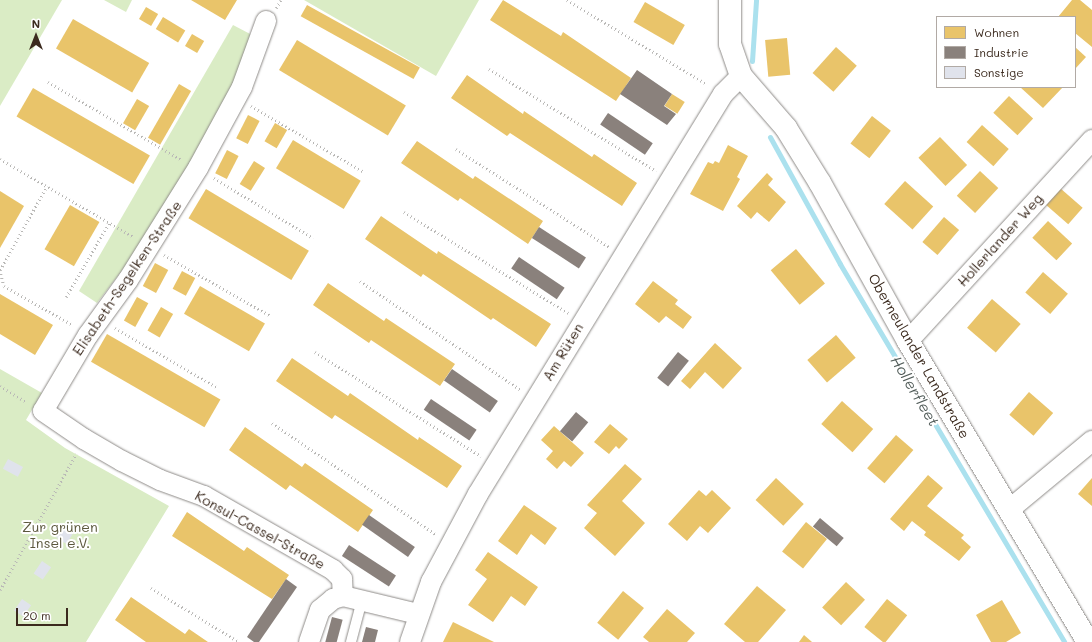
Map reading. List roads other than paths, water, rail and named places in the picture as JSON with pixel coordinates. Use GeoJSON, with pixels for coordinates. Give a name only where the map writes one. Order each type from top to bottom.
{"type":"FeatureCollection","features":[{"type":"Feature","properties":{"kind":"street"},"geometry":{"type":"LineString","coordinates":[[730,0],[730,44],[741,76]]}},
{"type":"Feature","properties":{"kind":"street","name":"Elisabeth-Segelken-Straße"},"geometry":{"type":"LineString","coordinates":[[160,480],[84,439],[43,411],[61,377],[150,246],[198,168],[237,97],[266,21]]}},
{"type":"Feature","properties":{"kind":"street","name":"Am Rüten"},"geometry":{"type":"LineString","coordinates":[[410,642],[418,614],[450,544],[495,465],[582,321],[723,94],[741,76]]}},
{"type":"Feature","properties":{"kind":"street","name":"Oberneulander Landstraße"},"geometry":{"type":"LineString","coordinates":[[741,76],[786,128],[908,341],[1010,509],[1088,642]]}},
{"type":"Feature","properties":{"kind":"street","name":"Hollerlander Weg"},"geometry":{"type":"LineString","coordinates":[[908,341],[1092,140]]}},
{"type":"Feature","properties":{"kind":"street"},"geometry":{"type":"LineString","coordinates":[[1010,509],[1092,441]]}},
{"type":"Feature","properties":{"kind":"street","name":"Konsul-Cassel-Straße"},"geometry":{"type":"LineString","coordinates":[[160,480],[204,496],[333,570],[342,579],[343,596]]}},
{"type":"Feature","properties":{"kind":"street"},"geometry":{"type":"LineString","coordinates":[[309,642],[320,610],[333,599],[343,596],[418,614]]}},
{"type":"Feature","properties":{"kind":"lane"},"geometry":{"type":"LineString","coordinates":[[351,642],[362,600]]}},
{"type":"Feature","properties":{"kind":"waterway","name":"Hollerfleet"},"geometry":{"type":"LineString","coordinates":[[752,61],[756,0]]}},
{"type":"Feature","properties":{"kind":"waterway","name":"Hollerfleet"},"geometry":{"type":"LineString","coordinates":[[770,137],[840,264],[1064,642]]}},
{"type":"Feature","properties":{"kind":"park label","name":"Zur grünen Insel e.V."},"geometry":{"type":"Point","coordinates":[60,536]}}]}
